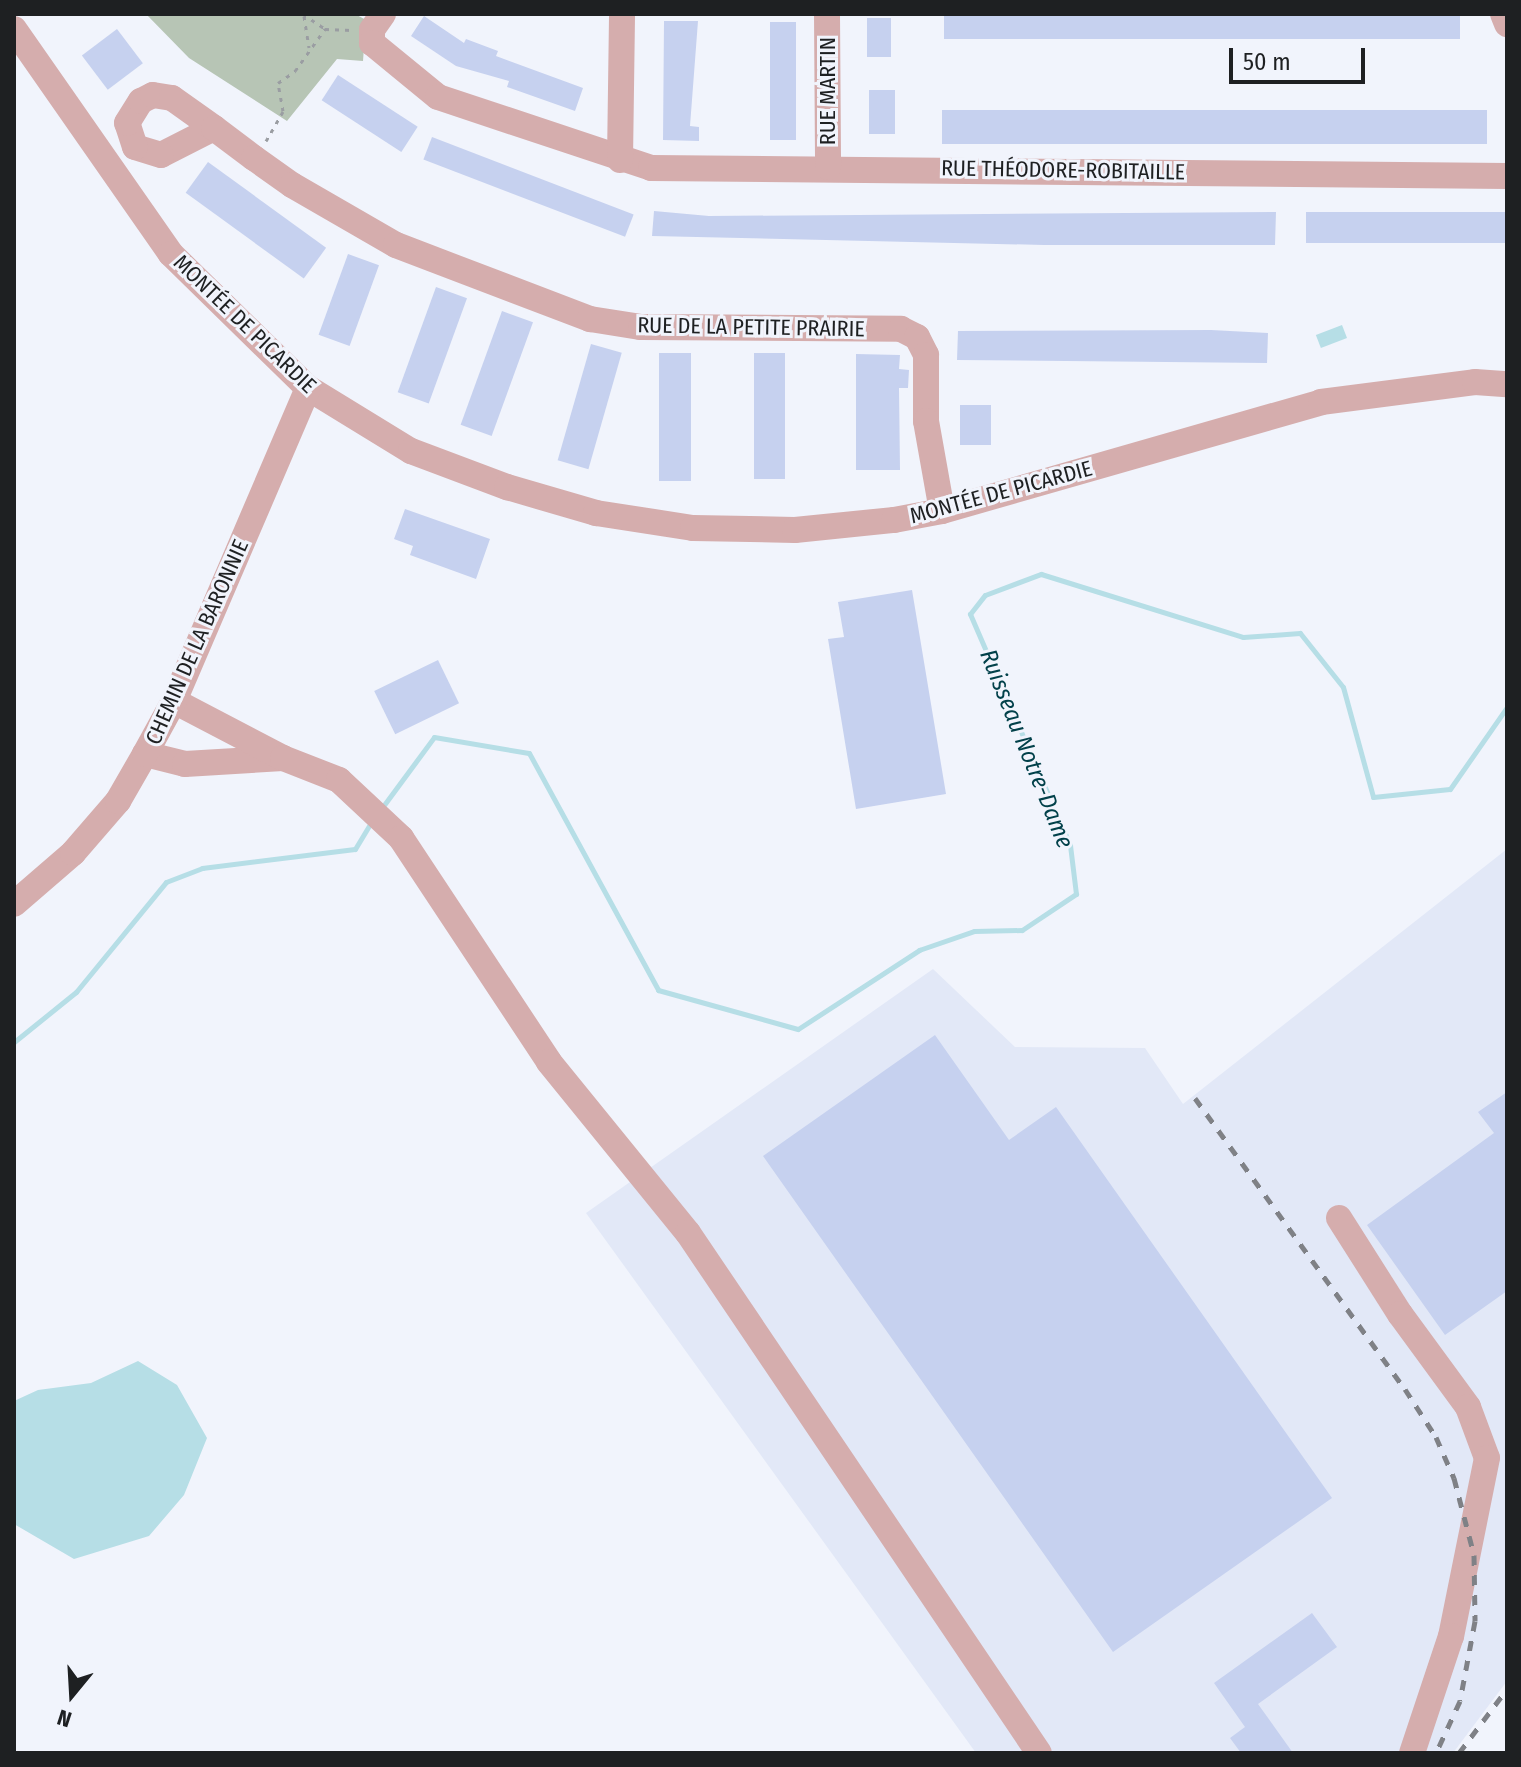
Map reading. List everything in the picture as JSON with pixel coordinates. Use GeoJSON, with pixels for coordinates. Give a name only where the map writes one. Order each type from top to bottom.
{"type":"FeatureCollection","features":[{"type":"Feature","properties":{"kind":"street"},"geometry":{"type":"LineString","coordinates":[[620,160],[622,14]]}},
{"type":"Feature","properties":{"kind":"street","name":"RUE MARTIN"},"geometry":{"type":"LineString","coordinates":[[827,14],[828,167]]}},
{"type":"Feature","properties":{"kind":"street"},"geometry":{"type":"LineString","coordinates":[[1503,14],[1507,24]]}},
{"type":"Feature","properties":{"kind":"street","name":"RUE THÉODORE-ROBITAILLE"},"geometry":{"type":"LineString","coordinates":[[377,22],[372,43],[438,97],[651,168],[828,167],[1507,176]]}},
{"type":"Feature","properties":{"kind":"street","name":"MONTÉE DE PICARDIE"},"geometry":{"type":"LineString","coordinates":[[14,29],[171,254],[308,388],[411,451],[507,487],[596,513],[693,528],[795,530],[942,511],[1321,402],[1475,382],[1507,384]]}},
{"type":"Feature","properties":{"kind":"street","name":"RUE DE LA PETITE PRAIRIE"},"geometry":{"type":"LineString","coordinates":[[214,128],[254,158],[396,245],[590,319],[641,327],[901,329],[917,337],[926,355],[926,421],[942,511]]}},
{"type":"Feature","properties":{"kind":"street"},"geometry":{"type":"LineString","coordinates":[[1475,382],[1507,366]]}},
{"type":"Feature","properties":{"kind":"street","name":"CHEMIN DE LA BARONNIE"},"geometry":{"type":"LineString","coordinates":[[14,904],[73,853],[118,801],[145,754],[174,701],[308,388]]}},
{"type":"Feature","properties":{"kind":"street"},"geometry":{"type":"LineString","coordinates":[[174,701],[283,758],[339,780],[401,838],[549,1062],[688,1233],[1039,1753]]}},
{"type":"Feature","properties":{"kind":"street"},"geometry":{"type":"LineString","coordinates":[[145,754],[185,764],[283,758]]}},
{"type":"Feature","properties":{"kind":"street"},"geometry":{"type":"LineString","coordinates":[[1339,1218],[1468,1407],[1487,1458],[1451,1636],[1412,1753]]}},
{"type":"Feature","properties":{"kind":"path"},"geometry":{"type":"LineString","coordinates":[[304,14],[325,29]]}},
{"type":"Feature","properties":{"kind":"path"},"geometry":{"type":"LineString","coordinates":[[304,14],[309,48]]}},
{"type":"Feature","properties":{"kind":"path"},"geometry":{"type":"LineString","coordinates":[[254,158],[283,111],[278,83],[295,71],[325,29],[377,22]]}},
{"type":"Feature","properties":{"kind":"shaded area"},"geometry":{"type":"Polygon","coordinates":[[[1507,849],[1507,1681],[1453,1753],[976,1753],[586,1213],[933,969],[1015,1047],[1145,1048],[1183,1104],[1507,849]]]}},
{"type":"Feature","properties":{"kind":"green space"},"geometry":{"type":"Polygon","coordinates":[[[146,14],[355,14],[366,20],[363,61],[337,59],[287,121],[189,58],[146,14]]]}},
{"type":"Feature","properties":{"kind":"water"},"geometry":{"type":"Polygon","coordinates":[[[1342,325],[1347,338],[1321,348],[1316,335],[1342,325]]]}},
{"type":"Feature","properties":{"kind":"water"},"geometry":{"type":"Polygon","coordinates":[[[138,1361],[177,1385],[207,1438],[184,1495],[149,1536],[74,1559],[14,1524],[14,1401],[38,1390],[91,1383],[138,1361]]]}},
{"type":"Feature","properties":{"kind":"building"},"geometry":{"type":"Polygon","coordinates":[[[944,14],[1460,14],[1460,39],[944,39],[944,14]]]}},
{"type":"Feature","properties":{"kind":"building"},"geometry":{"type":"Polygon","coordinates":[[[424,16],[464,43],[466,39],[498,51],[496,56],[583,88],[575,111],[507,87],[509,81],[456,66],[411,36],[424,16]]]}},
{"type":"Feature","properties":{"kind":"building"},"geometry":{"type":"Polygon","coordinates":[[[867,18],[891,18],[891,57],[867,57],[867,18]]]}},
{"type":"Feature","properties":{"kind":"building"},"geometry":{"type":"Polygon","coordinates":[[[664,21],[698,21],[690,126],[699,127],[699,141],[663,140],[664,21]]]}},
{"type":"Feature","properties":{"kind":"building"},"geometry":{"type":"Polygon","coordinates":[[[770,22],[796,22],[796,140],[770,140],[770,22]]]}},
{"type":"Feature","properties":{"kind":"building"},"geometry":{"type":"Polygon","coordinates":[[[117,29],[143,63],[108,90],[82,55],[117,29]]]}},
{"type":"Feature","properties":{"kind":"building"},"geometry":{"type":"Polygon","coordinates":[[[338,75],[418,127],[401,152],[322,100],[338,75]]]}},
{"type":"Feature","properties":{"kind":"building"},"geometry":{"type":"Polygon","coordinates":[[[869,90],[895,90],[895,134],[869,134],[869,90]]]}},
{"type":"Feature","properties":{"kind":"building"},"geometry":{"type":"Polygon","coordinates":[[[942,110],[1487,110],[1487,144],[942,144],[942,110]]]}},
{"type":"Feature","properties":{"kind":"building"},"geometry":{"type":"Polygon","coordinates":[[[432,137],[634,214],[625,237],[423,159],[432,137]]]}},
{"type":"Feature","properties":{"kind":"building"},"geometry":{"type":"Polygon","coordinates":[[[208,162],[326,248],[304,279],[186,193],[208,162]]]}},
{"type":"Feature","properties":{"kind":"building"},"geometry":{"type":"Polygon","coordinates":[[[654,211],[709,216],[1276,212],[1275,245],[1044,245],[652,236],[654,211]]]}},
{"type":"Feature","properties":{"kind":"building"},"geometry":{"type":"Polygon","coordinates":[[[1306,212],[1507,212],[1507,243],[1306,243],[1306,212]]]}},
{"type":"Feature","properties":{"kind":"building"},"geometry":{"type":"Polygon","coordinates":[[[348,254],[379,265],[350,346],[319,335],[348,254]]]}},
{"type":"Feature","properties":{"kind":"building"},"geometry":{"type":"Polygon","coordinates":[[[436,287],[467,298],[429,404],[398,392],[436,287]]]}},
{"type":"Feature","properties":{"kind":"building"},"geometry":{"type":"Polygon","coordinates":[[[502,311],[533,322],[492,436],[461,425],[502,311]]]}},
{"type":"Feature","properties":{"kind":"building"},"geometry":{"type":"Polygon","coordinates":[[[1211,330],[1268,333],[1267,363],[957,360],[958,331],[1211,330]]]}},
{"type":"Feature","properties":{"kind":"building"},"geometry":{"type":"Polygon","coordinates":[[[591,344],[622,353],[588,469],[558,460],[591,344]]]}},
{"type":"Feature","properties":{"kind":"building"},"geometry":{"type":"Polygon","coordinates":[[[659,353],[691,353],[691,481],[659,481],[659,353]]]}},
{"type":"Feature","properties":{"kind":"building"},"geometry":{"type":"Polygon","coordinates":[[[754,353],[785,353],[785,479],[754,479],[754,353]]]}},
{"type":"Feature","properties":{"kind":"building"},"geometry":{"type":"Polygon","coordinates":[[[856,354],[900,355],[899,369],[909,370],[908,388],[899,388],[900,470],[856,470],[856,354]]]}},
{"type":"Feature","properties":{"kind":"building"},"geometry":{"type":"Polygon","coordinates":[[[960,405],[991,405],[991,445],[960,445],[960,405]]]}},
{"type":"Feature","properties":{"kind":"building"},"geometry":{"type":"Polygon","coordinates":[[[405,509],[490,539],[476,579],[410,555],[413,546],[394,539],[405,509]]]}},
{"type":"Feature","properties":{"kind":"building"},"geometry":{"type":"Polygon","coordinates":[[[912,590],[946,794],[856,809],[828,639],[844,637],[838,602],[912,590]]]}},
{"type":"Feature","properties":{"kind":"building"},"geometry":{"type":"Polygon","coordinates":[[[438,660],[459,703],[395,734],[374,691],[438,660]]]}},
{"type":"Feature","properties":{"kind":"building"},"geometry":{"type":"Polygon","coordinates":[[[935,1035],[1009,1140],[1056,1107],[1332,1498],[1113,1652],[763,1156],[935,1035]]]}},
{"type":"Feature","properties":{"kind":"building"},"geometry":{"type":"Polygon","coordinates":[[[1507,1092],[1507,1291],[1445,1335],[1367,1225],[1494,1133],[1478,1112],[1507,1092]]]}},
{"type":"Feature","properties":{"kind":"building"},"geometry":{"type":"Polygon","coordinates":[[[1312,1613],[1337,1647],[1258,1704],[1293,1753],[1241,1753],[1230,1738],[1245,1727],[1214,1683],[1312,1613]]]}},
{"type":"Feature","properties":{"kind":"waterway","name":"Ruisseau Notre-Dame"},"geometry":{"type":"LineString","coordinates":[[381,809],[434,737],[529,753],[658,990],[798,1029],[919,950],[974,931],[1022,930],[1076,894],[1070,845],[970,614],[985,595],[1041,574],[1243,637],[1300,633],[1343,687],[1373,797],[1450,789],[1507,707]]}},
{"type":"Feature","properties":{"kind":"waterway","name":"Ruisseau Notre-Dame"},"geometry":{"type":"LineString","coordinates":[[14,1042],[76,992],[166,882],[202,868],[355,849],[372,821]]}},
{"type":"Feature","properties":{"kind":"railway"},"geometry":{"type":"LineString","coordinates":[[1195,1098],[1405,1389],[1436,1437],[1454,1478],[1474,1555],[1475,1621],[1460,1701],[1436,1753]]}},
{"type":"Feature","properties":{"kind":"railway"},"geometry":{"type":"LineString","coordinates":[[1459,1753],[1507,1689]]}}]}
